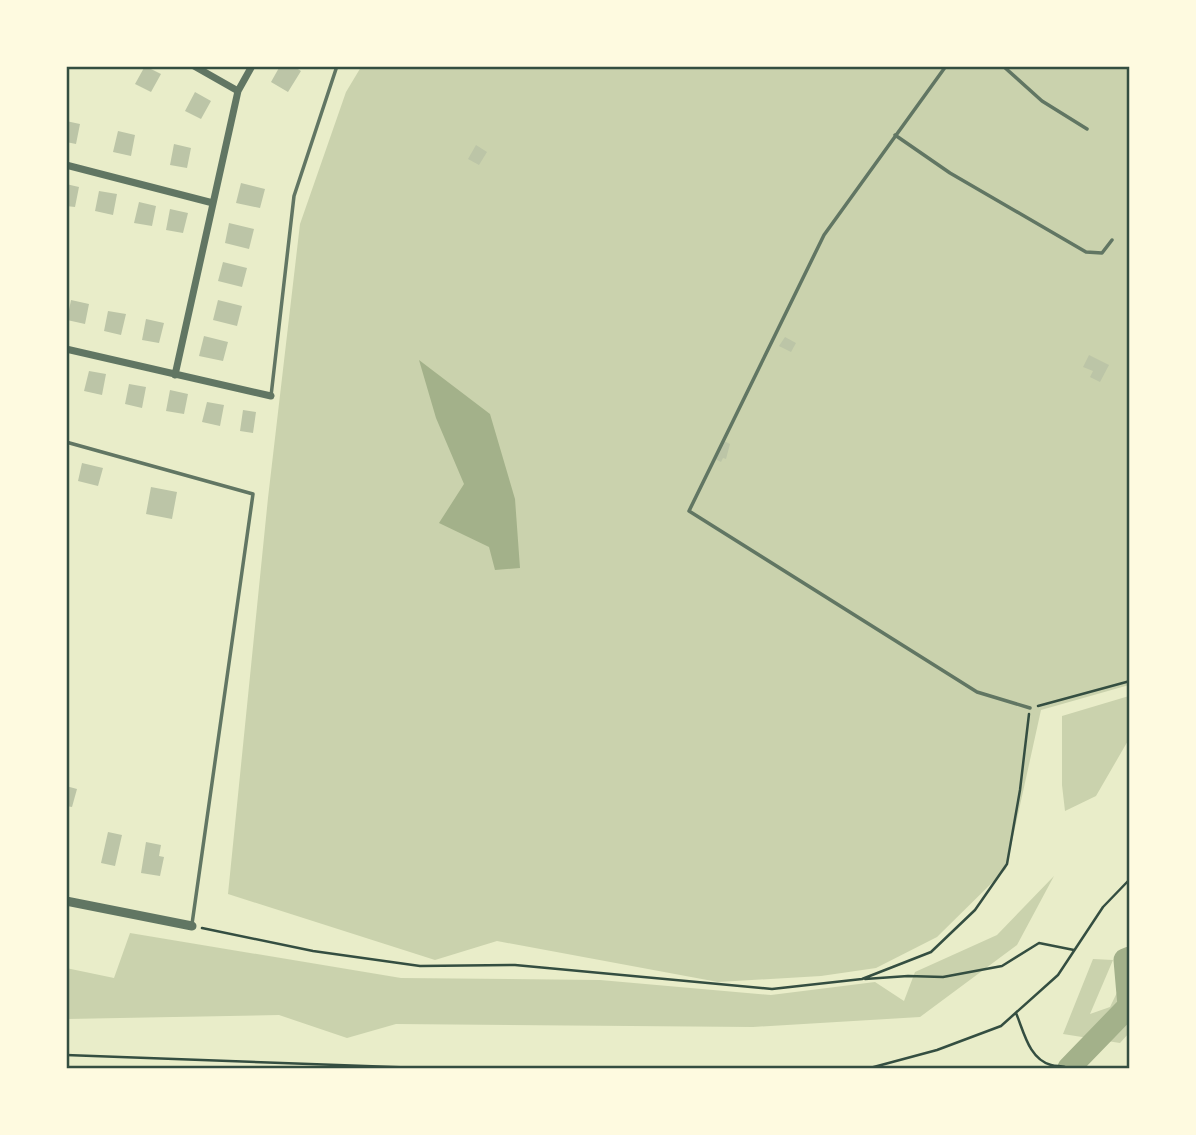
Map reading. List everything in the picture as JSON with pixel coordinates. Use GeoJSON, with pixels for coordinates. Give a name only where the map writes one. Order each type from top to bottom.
{"type":"FeatureCollection","features":[{"type":"Feature","properties":{"kind":"street"},"geometry":{"type":"LineString","coordinates":[[194,66],[238,91]]}},
{"type":"Feature","properties":{"kind":"street"},"geometry":{"type":"LineString","coordinates":[[175,375],[238,91],[252,66]]}},
{"type":"Feature","properties":{"kind":"street"},"geometry":{"type":"LineString","coordinates":[[66,165],[213,203]]}},
{"type":"Feature","properties":{"kind":"street"},"geometry":{"type":"LineString","coordinates":[[66,349],[271,396]]}},
{"type":"Feature","properties":{"kind":"street"},"geometry":{"type":"LineString","coordinates":[[66,901],[192,926]]}},
{"type":"Feature","properties":{"kind":"lane"},"geometry":{"type":"LineString","coordinates":[[271,396],[294,195],[337,66]]}},
{"type":"Feature","properties":{"kind":"lane"},"geometry":{"type":"LineString","coordinates":[[946,66],[824,235],[689,511],[977,692],[1030,708]]}},
{"type":"Feature","properties":{"kind":"lane"},"geometry":{"type":"LineString","coordinates":[[1003,66],[1042,101],[1087,129]]}},
{"type":"Feature","properties":{"kind":"lane"},"geometry":{"type":"LineString","coordinates":[[895,135],[950,173],[1086,252],[1102,253],[1112,240]]}},
{"type":"Feature","properties":{"kind":"lane"},"geometry":{"type":"LineString","coordinates":[[66,442],[253,494],[192,926]]}},
{"type":"Feature","properties":{"kind":"path"},"geometry":{"type":"LineString","coordinates":[[862,979],[931,952],[975,910],[1007,864],[1030,708],[1129,681]]}},
{"type":"Feature","properties":{"kind":"path"},"geometry":{"type":"LineString","coordinates":[[870,1069],[937,1050],[1001,1026],[1058,975],[1103,907],[1129,879]]}},
{"type":"Feature","properties":{"kind":"path"},"geometry":{"type":"LineString","coordinates":[[192,926],[313,951],[420,966],[515,965],[772,989],[862,979],[943,977],[1002,966],[1040,943],[1074,950]]}},
{"type":"Feature","properties":{"kind":"path"},"geometry":{"type":"LineString","coordinates":[[1016,1013],[1033,1054],[1050,1065],[1067,1067]]}},
{"type":"Feature","properties":{"kind":"path"},"geometry":{"type":"LineString","coordinates":[[66,1055],[421,1069]]}},
{"type":"Feature","properties":{"kind":"shaded area"},"geometry":{"type":"Polygon","coordinates":[[[361,67],[1129,67],[1129,685],[1041,710],[1006,869],[937,937],[876,968],[821,976],[718,982],[497,941],[435,960],[228,894],[268,498],[300,224],[346,92],[361,67]]]}},
{"type":"Feature","properties":{"kind":"shaded area"},"geometry":{"type":"Polygon","coordinates":[[[419,360],[490,414],[515,499],[520,568],[495,570],[489,547],[439,523],[464,484],[436,418],[419,360]]]}},
{"type":"Feature","properties":{"kind":"shaded area"},"geometry":{"type":"Polygon","coordinates":[[[1129,696],[1129,739],[1096,796],[1065,811],[1062,785],[1062,716],[1129,696]]]}},
{"type":"Feature","properties":{"kind":"shaded area"},"geometry":{"type":"Polygon","coordinates":[[[1054,876],[1017,945],[920,1017],[753,1027],[396,1024],[347,1038],[279,1015],[67,1019],[66,968],[114,978],[130,933],[401,978],[600,980],[771,995],[875,982],[904,1001],[915,972],[997,935],[1054,876]]]}},
{"type":"Feature","properties":{"kind":"shaded area"},"geometry":{"type":"Polygon","coordinates":[[[1093,959],[1113,960],[1090,1014],[1110,1007],[1129,968],[1129,1033],[1120,1043],[1063,1034],[1093,959]]]}},
{"type":"Feature","properties":{"kind":"building"},"geometry":{"type":"Polygon","coordinates":[[[145,66],[161,74],[151,92],[135,84],[145,66]]]}},
{"type":"Feature","properties":{"kind":"building"},"geometry":{"type":"Polygon","coordinates":[[[280,66],[293,66],[301,71],[288,92],[271,82],[280,66]]]}},
{"type":"Feature","properties":{"kind":"building"},"geometry":{"type":"Polygon","coordinates":[[[195,92],[211,101],[201,119],[185,111],[195,92]]]}},
{"type":"Feature","properties":{"kind":"building"},"geometry":{"type":"Polygon","coordinates":[[[66,121],[80,124],[76,144],[66,142],[66,121]]]}},
{"type":"Feature","properties":{"kind":"building"},"geometry":{"type":"Polygon","coordinates":[[[118,131],[135,135],[131,156],[113,152],[118,131]]]}},
{"type":"Feature","properties":{"kind":"building"},"geometry":{"type":"Polygon","coordinates":[[[174,144],[191,148],[187,168],[170,165],[174,144]]]}},
{"type":"Feature","properties":{"kind":"building"},"geometry":{"type":"Polygon","coordinates":[[[476,145],[487,152],[479,165],[468,159],[476,145]]]}},
{"type":"Feature","properties":{"kind":"building"},"geometry":{"type":"Polygon","coordinates":[[[241,183],[265,189],[260,208],[236,203],[241,183]]]}},
{"type":"Feature","properties":{"kind":"building"},"geometry":{"type":"Polygon","coordinates":[[[66,184],[79,187],[75,207],[66,206],[66,184]]]}},
{"type":"Feature","properties":{"kind":"building"},"geometry":{"type":"Polygon","coordinates":[[[99,191],[117,194],[113,215],[95,211],[99,191]]]}},
{"type":"Feature","properties":{"kind":"building"},"geometry":{"type":"Polygon","coordinates":[[[139,202],[156,206],[152,226],[134,223],[139,202]]]}},
{"type":"Feature","properties":{"kind":"building"},"geometry":{"type":"Polygon","coordinates":[[[170,209],[188,213],[183,233],[166,230],[170,209]]]}},
{"type":"Feature","properties":{"kind":"building"},"geometry":{"type":"Polygon","coordinates":[[[229,223],[254,229],[249,249],[225,243],[229,223]]]}},
{"type":"Feature","properties":{"kind":"building"},"geometry":{"type":"Polygon","coordinates":[[[223,262],[247,268],[242,287],[218,281],[223,262]]]}},
{"type":"Feature","properties":{"kind":"building"},"geometry":{"type":"Polygon","coordinates":[[[71,300],[89,304],[85,324],[67,320],[71,300]]]}},
{"type":"Feature","properties":{"kind":"building"},"geometry":{"type":"Polygon","coordinates":[[[218,300],[242,306],[237,326],[213,320],[218,300]]]}},
{"type":"Feature","properties":{"kind":"building"},"geometry":{"type":"Polygon","coordinates":[[[108,311],[126,314],[121,335],[104,331],[108,311]]]}},
{"type":"Feature","properties":{"kind":"building"},"geometry":{"type":"Polygon","coordinates":[[[146,319],[164,323],[159,343],[142,340],[146,319]]]}},
{"type":"Feature","properties":{"kind":"building"},"geometry":{"type":"Polygon","coordinates":[[[204,336],[228,342],[223,361],[199,356],[204,336]]]}},
{"type":"Feature","properties":{"kind":"building"},"geometry":{"type":"Polygon","coordinates":[[[785,337],[796,343],[791,352],[779,346],[785,337]]]}},
{"type":"Feature","properties":{"kind":"building"},"geometry":{"type":"Polygon","coordinates":[[[1089,355],[1109,365],[1100,382],[1090,377],[1093,371],[1083,367],[1089,355]]]}},
{"type":"Feature","properties":{"kind":"building"},"geometry":{"type":"Polygon","coordinates":[[[89,371],[106,374],[102,395],[84,391],[89,371]]]}},
{"type":"Feature","properties":{"kind":"building"},"geometry":{"type":"Polygon","coordinates":[[[129,384],[146,387],[142,408],[125,404],[129,384]]]}},
{"type":"Feature","properties":{"kind":"building"},"geometry":{"type":"Polygon","coordinates":[[[170,390],[188,394],[184,414],[166,411],[170,390]]]}},
{"type":"Feature","properties":{"kind":"building"},"geometry":{"type":"Polygon","coordinates":[[[207,402],[224,405],[220,426],[202,422],[207,402]]]}},
{"type":"Feature","properties":{"kind":"building"},"geometry":{"type":"Polygon","coordinates":[[[243,410],[256,412],[253,433],[240,431],[243,410]]]}},
{"type":"Feature","properties":{"kind":"building"},"geometry":{"type":"Polygon","coordinates":[[[724,441],[730,444],[726,459],[723,458],[721,462],[715,459],[724,441]]]}},
{"type":"Feature","properties":{"kind":"building"},"geometry":{"type":"Polygon","coordinates":[[[82,463],[103,468],[98,486],[78,481],[82,463]]]}},
{"type":"Feature","properties":{"kind":"building"},"geometry":{"type":"Polygon","coordinates":[[[151,487],[177,492],[172,519],[146,514],[151,487]]]}},
{"type":"Feature","properties":{"kind":"building"},"geometry":{"type":"Polygon","coordinates":[[[66,786],[77,789],[72,807],[66,806],[66,786]]]}},
{"type":"Feature","properties":{"kind":"building"},"geometry":{"type":"Polygon","coordinates":[[[108,832],[122,835],[115,866],[101,863],[108,832]]]}},
{"type":"Feature","properties":{"kind":"building"},"geometry":{"type":"Polygon","coordinates":[[[146,842],[161,845],[159,856],[164,857],[160,876],[141,873],[146,842]]]}},
{"type":"Feature","properties":{"kind":"waterway"},"geometry":{"type":"LineString","coordinates":[[1069,1068],[1129,1006],[1125,960],[1130,958]]}}]}
